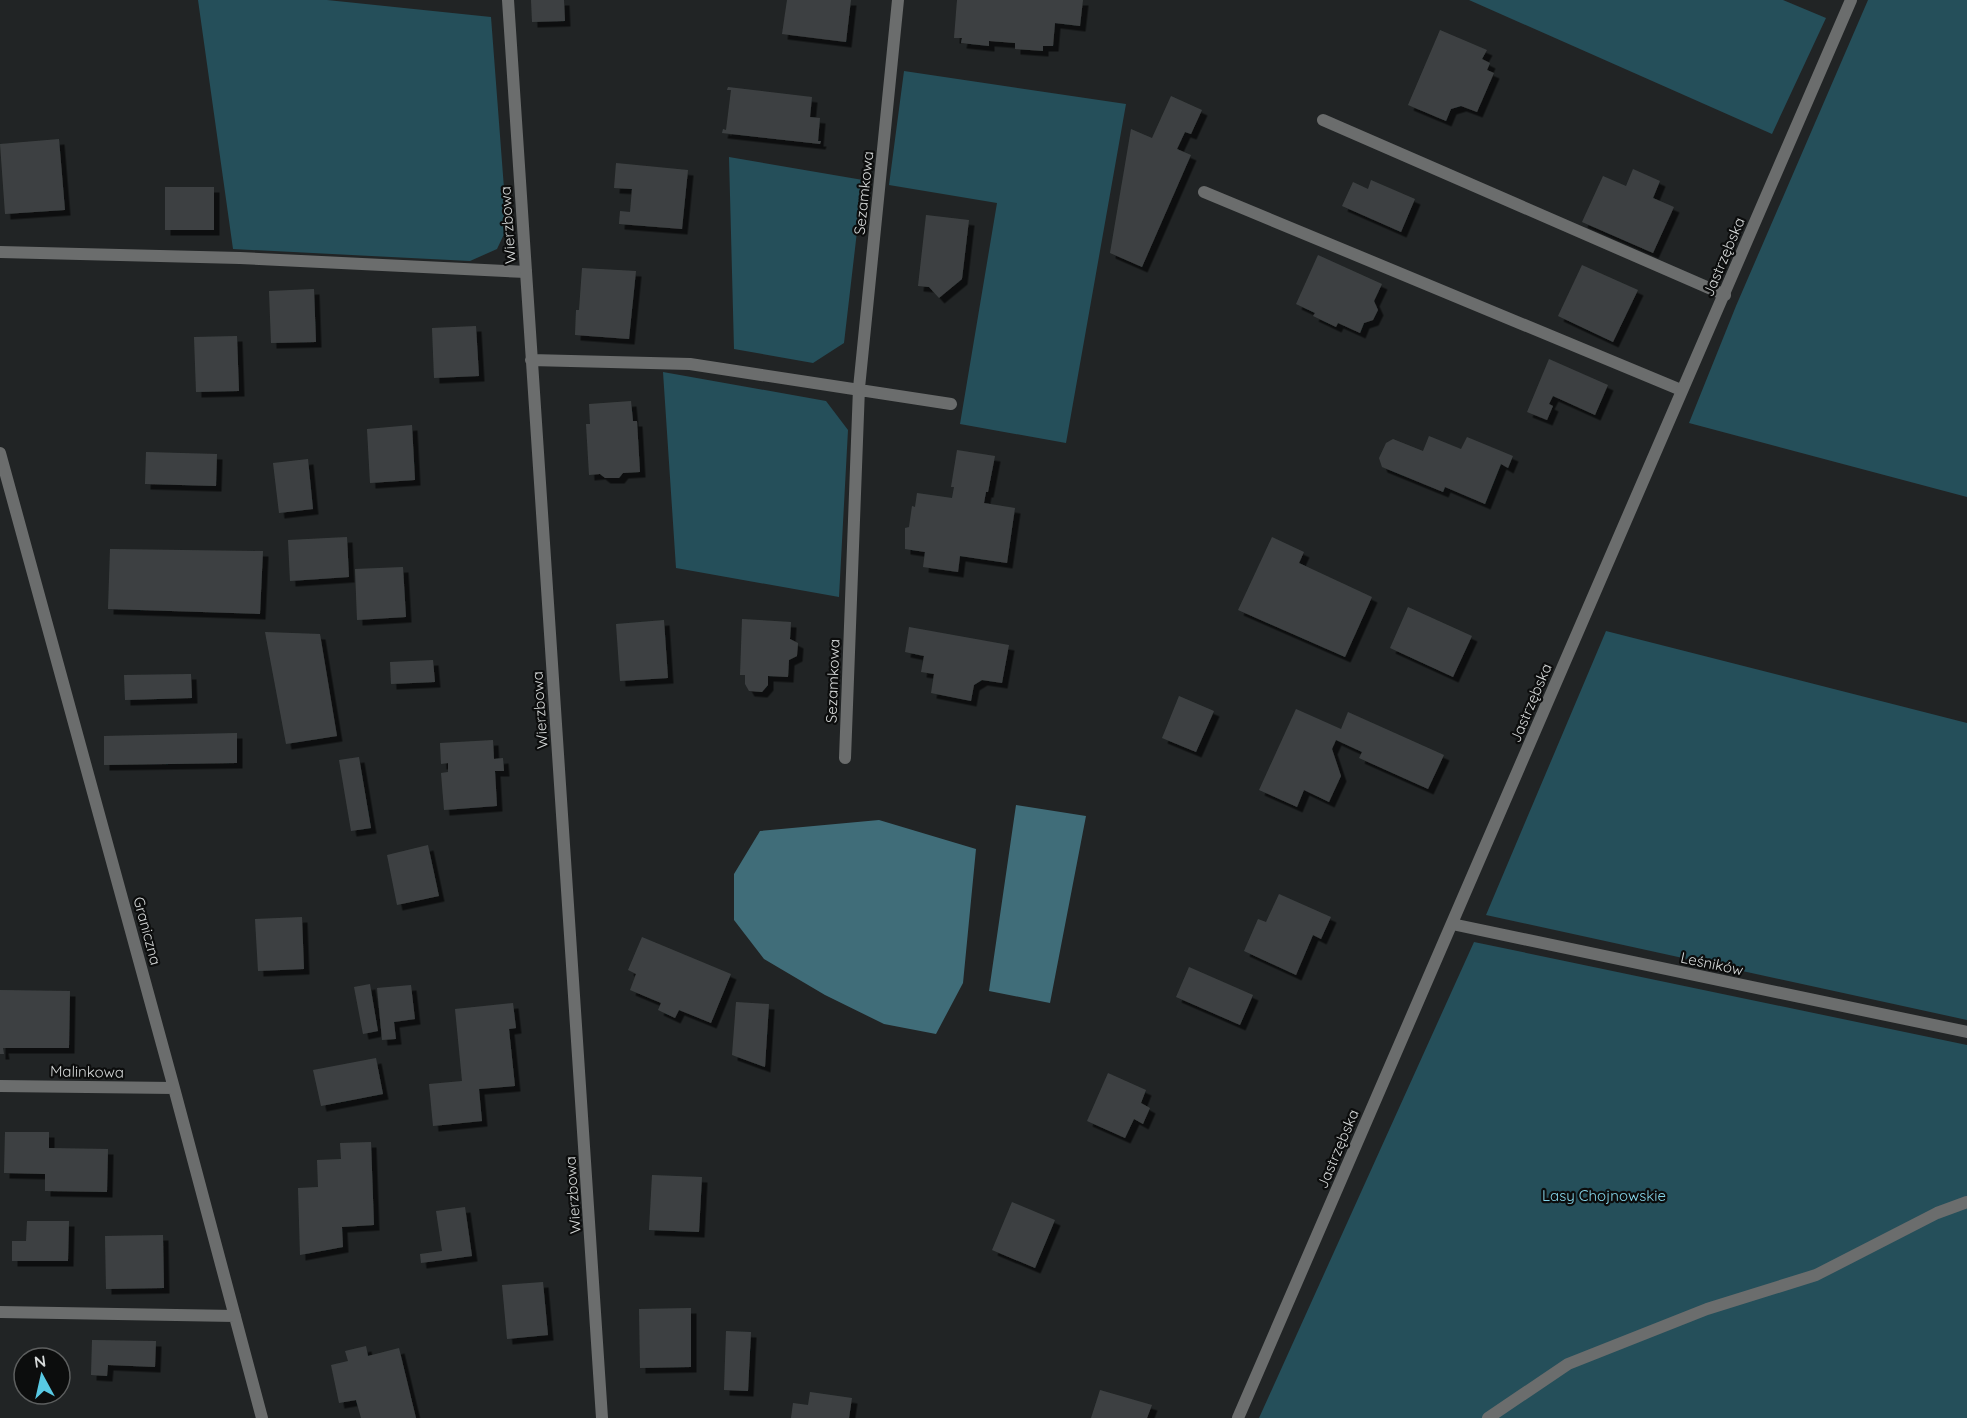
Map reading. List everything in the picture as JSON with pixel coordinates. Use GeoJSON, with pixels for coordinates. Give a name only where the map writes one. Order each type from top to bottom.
{"type":"FeatureCollection","features":[{"type":"Feature","properties":{"kind":"street","name":"Wierzbowa"},"geometry":{"type":"LineString","coordinates":[[508,0],[602,1418]]}},
{"type":"Feature","properties":{"kind":"street","name":"Sezamkowa"},"geometry":{"type":"LineString","coordinates":[[845,758],[859,388],[898,0]]}},
{"type":"Feature","properties":{"kind":"street","name":"Jastrzębska"},"geometry":{"type":"LineString","coordinates":[[1238,1418],[1851,0]]}},
{"type":"Feature","properties":{"kind":"street"},"geometry":{"type":"LineString","coordinates":[[1323,120],[1725,295]]}},
{"type":"Feature","properties":{"kind":"street"},"geometry":{"type":"LineString","coordinates":[[1204,192],[1681,390]]}},
{"type":"Feature","properties":{"kind":"street"},"geometry":{"type":"LineString","coordinates":[[0,252],[240,258],[526,272]]}},
{"type":"Feature","properties":{"kind":"street"},"geometry":{"type":"LineString","coordinates":[[531,360],[690,364],[859,388],[951,404]]}},
{"type":"Feature","properties":{"kind":"street","name":"Graniczna"},"geometry":{"type":"LineString","coordinates":[[0,453],[262,1418]]}},
{"type":"Feature","properties":{"kind":"street","name":"Leśników"},"geometry":{"type":"LineString","coordinates":[[1452,924],[1967,1032]]}},
{"type":"Feature","properties":{"kind":"street","name":"Malinkowa"},"geometry":{"type":"LineString","coordinates":[[0,1086],[174,1088]]}},
{"type":"Feature","properties":{"kind":"street"},"geometry":{"type":"LineString","coordinates":[[1488,1418],[1568,1364],[1707,1309],[1816,1275],[1937,1213],[1967,1202]]}},
{"type":"Feature","properties":{"kind":"street"},"geometry":{"type":"LineString","coordinates":[[0,1312],[236,1316]]}},
{"type":"Feature","properties":{"kind":"green space"},"geometry":{"type":"Polygon","coordinates":[[[198,0],[327,0],[491,17],[507,228],[497,249],[470,261],[233,249],[198,0]]]}},
{"type":"Feature","properties":{"kind":"green space"},"geometry":{"type":"Polygon","coordinates":[[[1469,0],[1783,0],[1826,18],[1772,134],[1469,0]]]}},
{"type":"Feature","properties":{"kind":"green space"},"geometry":{"type":"Polygon","coordinates":[[[1868,0],[1967,0],[1967,497],[1689,423],[1736,306],[1868,0]]]}},
{"type":"Feature","properties":{"kind":"green space"},"geometry":{"type":"Polygon","coordinates":[[[904,71],[1126,104],[1066,443],[960,424],[997,203],[889,185],[904,71]]]}},
{"type":"Feature","properties":{"kind":"green space"},"geometry":{"type":"Polygon","coordinates":[[[729,157],[863,180],[844,343],[813,363],[734,349],[729,157]]]}},
{"type":"Feature","properties":{"kind":"green space"},"geometry":{"type":"Polygon","coordinates":[[[663,372],[826,401],[848,430],[839,597],[676,568],[663,372]]]}},
{"type":"Feature","properties":{"kind":"green space"},"geometry":{"type":"Polygon","coordinates":[[[1606,631],[1967,723],[1967,1020],[1486,915],[1606,631]]]}},
{"type":"Feature","properties":{"kind":"green space","name":"Lasy Chojnowskie"},"geometry":{"type":"Polygon","coordinates":[[[1474,942],[1967,1045],[1967,1418],[1259,1418],[1474,942]]]}},
{"type":"Feature","properties":{"kind":"shaded area"},"geometry":{"type":"Polygon","coordinates":[[[1016,805],[1086,816],[1050,1003],[989,991],[1016,805]]]}},
{"type":"Feature","properties":{"kind":"shaded area"},"geometry":{"type":"Polygon","coordinates":[[[879,820],[976,849],[963,983],[936,1034],[884,1024],[825,995],[764,959],[734,920],[734,874],[760,831],[879,820]]]}},
{"type":"Feature","properties":{"kind":"building"},"geometry":{"type":"Polygon","coordinates":[[[531,0],[564,0],[565,21],[532,22],[531,0]]]}},
{"type":"Feature","properties":{"kind":"building"},"geometry":{"type":"Polygon","coordinates":[[[787,0],[851,0],[846,42],[782,34],[787,0]]]}},
{"type":"Feature","properties":{"kind":"building"},"geometry":{"type":"Polygon","coordinates":[[[957,0],[1083,0],[1080,26],[1055,23],[1053,46],[1043,46],[1043,51],[1015,49],[1015,43],[989,41],[989,46],[961,43],[962,38],[954,38],[957,0]]]}},
{"type":"Feature","properties":{"kind":"building"},"geometry":{"type":"Polygon","coordinates":[[[1440,30],[1487,50],[1482,59],[1490,63],[1487,70],[1494,73],[1477,112],[1461,106],[1451,109],[1446,121],[1408,105],[1440,30]]]}},
{"type":"Feature","properties":{"kind":"building"},"geometry":{"type":"Polygon","coordinates":[[[728,87],[812,97],[810,117],[820,118],[818,141],[821,141],[820,144],[722,133],[723,129],[726,130],[731,90],[727,90],[728,87]]]}},
{"type":"Feature","properties":{"kind":"building"},"geometry":{"type":"Polygon","coordinates":[[[1171,96],[1202,110],[1191,134],[1185,132],[1177,149],[1191,155],[1142,267],[1110,253],[1131,129],[1152,138],[1171,96]]]}},
{"type":"Feature","properties":{"kind":"building"},"geometry":{"type":"Polygon","coordinates":[[[59,139],[65,210],[5,214],[0,144],[59,139]]]}},
{"type":"Feature","properties":{"kind":"building"},"geometry":{"type":"Polygon","coordinates":[[[616,163],[688,170],[682,229],[619,224],[620,211],[630,212],[632,189],[614,188],[616,163]]]}},
{"type":"Feature","properties":{"kind":"building"},"geometry":{"type":"Polygon","coordinates":[[[1633,169],[1660,181],[1653,198],[1674,207],[1653,253],[1582,222],[1603,176],[1626,186],[1633,169]]]}},
{"type":"Feature","properties":{"kind":"building"},"geometry":{"type":"Polygon","coordinates":[[[1371,180],[1415,199],[1401,232],[1342,206],[1353,182],[1368,189],[1371,180]]]}},
{"type":"Feature","properties":{"kind":"building"},"geometry":{"type":"Polygon","coordinates":[[[165,187],[214,187],[214,230],[165,230],[165,187]]]}},
{"type":"Feature","properties":{"kind":"building"},"geometry":{"type":"Polygon","coordinates":[[[926,215],[969,220],[962,279],[939,298],[929,287],[918,286],[926,215]]]}},
{"type":"Feature","properties":{"kind":"building"},"geometry":{"type":"Polygon","coordinates":[[[1318,255],[1382,284],[1374,301],[1378,310],[1373,320],[1364,323],[1360,333],[1338,323],[1336,327],[1313,316],[1315,313],[1296,304],[1318,255]]]}},
{"type":"Feature","properties":{"kind":"building"},"geometry":{"type":"Polygon","coordinates":[[[1582,265],[1638,290],[1613,342],[1558,316],[1582,265]]]}},
{"type":"Feature","properties":{"kind":"building"},"geometry":{"type":"Polygon","coordinates":[[[582,268],[636,271],[629,339],[575,335],[582,268]]]}},
{"type":"Feature","properties":{"kind":"building"},"geometry":{"type":"Polygon","coordinates":[[[314,289],[316,342],[271,343],[269,291],[314,289]]]}},
{"type":"Feature","properties":{"kind":"building"},"geometry":{"type":"Polygon","coordinates":[[[476,326],[479,376],[434,378],[432,328],[476,326]]]}},
{"type":"Feature","properties":{"kind":"building"},"geometry":{"type":"Polygon","coordinates":[[[237,336],[239,391],[196,392],[194,337],[237,336]]]}},
{"type":"Feature","properties":{"kind":"building"},"geometry":{"type":"Polygon","coordinates":[[[1549,359],[1608,385],[1595,415],[1553,396],[1549,404],[1553,406],[1547,420],[1527,412],[1549,359]]]}},
{"type":"Feature","properties":{"kind":"building"},"geometry":{"type":"Polygon","coordinates":[[[631,401],[633,421],[637,421],[640,472],[623,473],[619,478],[605,478],[600,474],[589,475],[586,424],[590,424],[589,404],[631,401]]]}},
{"type":"Feature","properties":{"kind":"building"},"geometry":{"type":"Polygon","coordinates":[[[412,425],[415,480],[370,483],[367,429],[412,425]]]}},
{"type":"Feature","properties":{"kind":"building"},"geometry":{"type":"Polygon","coordinates":[[[1429,436],[1461,449],[1467,437],[1513,456],[1508,468],[1501,464],[1485,504],[1445,487],[1443,492],[1382,467],[1379,458],[1386,443],[1393,439],[1423,451],[1429,436]]]}},
{"type":"Feature","properties":{"kind":"building"},"geometry":{"type":"Polygon","coordinates":[[[957,450],[995,456],[984,503],[1015,508],[1007,563],[960,556],[958,572],[923,567],[925,552],[905,549],[905,528],[909,527],[912,506],[915,507],[917,493],[952,498],[954,487],[951,487],[957,450]]]}},
{"type":"Feature","properties":{"kind":"building"},"geometry":{"type":"Polygon","coordinates":[[[146,452],[217,454],[216,486],[145,484],[146,452]]]}},
{"type":"Feature","properties":{"kind":"building"},"geometry":{"type":"Polygon","coordinates":[[[308,459],[313,509],[279,513],[273,463],[308,459]]]}},
{"type":"Feature","properties":{"kind":"building"},"geometry":{"type":"Polygon","coordinates":[[[347,537],[349,577],[290,581],[288,540],[347,537]]]}},
{"type":"Feature","properties":{"kind":"building"},"geometry":{"type":"Polygon","coordinates":[[[1272,537],[1304,552],[1299,563],[1372,597],[1345,657],[1238,610],[1272,537]]]}},
{"type":"Feature","properties":{"kind":"building"},"geometry":{"type":"Polygon","coordinates":[[[110,549],[263,551],[260,614],[108,609],[110,549]]]}},
{"type":"Feature","properties":{"kind":"building"},"geometry":{"type":"Polygon","coordinates":[[[403,567],[406,617],[357,620],[355,569],[403,567]]]}},
{"type":"Feature","properties":{"kind":"building"},"geometry":{"type":"Polygon","coordinates":[[[1408,607],[1472,636],[1453,677],[1390,648],[1408,607]]]}},
{"type":"Feature","properties":{"kind":"building"},"geometry":{"type":"Polygon","coordinates":[[[742,619],[791,622],[790,639],[798,643],[797,656],[789,660],[788,677],[768,676],[768,685],[762,692],[749,691],[745,684],[745,675],[740,675],[742,619]]]}},
{"type":"Feature","properties":{"kind":"building"},"geometry":{"type":"Polygon","coordinates":[[[664,620],[668,678],[620,681],[616,624],[664,620]]]}},
{"type":"Feature","properties":{"kind":"building"},"geometry":{"type":"Polygon","coordinates":[[[909,627],[1009,645],[1002,683],[982,680],[974,685],[971,701],[931,693],[934,674],[921,672],[924,656],[905,652],[909,627]]]}},
{"type":"Feature","properties":{"kind":"building"},"geometry":{"type":"Polygon","coordinates":[[[265,632],[320,634],[337,736],[286,744],[265,632]]]}},
{"type":"Feature","properties":{"kind":"building"},"geometry":{"type":"Polygon","coordinates":[[[433,660],[435,682],[391,684],[390,662],[433,660]]]}},
{"type":"Feature","properties":{"kind":"building"},"geometry":{"type":"Polygon","coordinates":[[[191,674],[192,698],[125,700],[124,675],[191,674]]]}},
{"type":"Feature","properties":{"kind":"building"},"geometry":{"type":"Polygon","coordinates":[[[1179,696],[1214,711],[1196,752],[1162,738],[1179,696]]]}},
{"type":"Feature","properties":{"kind":"building"},"geometry":{"type":"Polygon","coordinates":[[[1296,709],[1341,729],[1348,712],[1444,755],[1428,789],[1359,758],[1362,752],[1336,740],[1332,749],[1341,776],[1329,802],[1304,790],[1297,807],[1259,790],[1296,709]]]}},
{"type":"Feature","properties":{"kind":"building"},"geometry":{"type":"Polygon","coordinates":[[[237,733],[237,763],[104,765],[104,736],[237,733]]]}},
{"type":"Feature","properties":{"kind":"building"},"geometry":{"type":"Polygon","coordinates":[[[493,740],[494,759],[503,758],[504,771],[495,771],[497,806],[444,810],[441,773],[448,772],[448,763],[441,764],[440,743],[493,740]]]}},
{"type":"Feature","properties":{"kind":"building"},"geometry":{"type":"Polygon","coordinates":[[[359,757],[371,828],[351,831],[339,760],[359,757]]]}},
{"type":"Feature","properties":{"kind":"building"},"geometry":{"type":"Polygon","coordinates":[[[428,845],[439,896],[397,905],[387,855],[428,845]]]}},
{"type":"Feature","properties":{"kind":"building"},"geometry":{"type":"Polygon","coordinates":[[[1279,894],[1331,917],[1321,939],[1313,935],[1296,975],[1244,951],[1258,919],[1266,922],[1279,894]]]}},
{"type":"Feature","properties":{"kind":"building"},"geometry":{"type":"Polygon","coordinates":[[[302,917],[304,969],[258,971],[255,919],[302,917]]]}},
{"type":"Feature","properties":{"kind":"building"},"geometry":{"type":"Polygon","coordinates":[[[642,937],[731,974],[711,1023],[679,1010],[675,1018],[658,1010],[661,1003],[630,990],[636,974],[628,970],[642,937]]]}},
{"type":"Feature","properties":{"kind":"building"},"geometry":{"type":"Polygon","coordinates":[[[1189,967],[1253,995],[1240,1025],[1176,997],[1189,967]]]}},
{"type":"Feature","properties":{"kind":"building"},"geometry":{"type":"Polygon","coordinates":[[[370,984],[378,1031],[363,1034],[354,987],[370,984]]]}},
{"type":"Feature","properties":{"kind":"building"},"geometry":{"type":"Polygon","coordinates":[[[411,985],[415,1019],[394,1022],[396,1039],[382,1040],[377,988],[411,985]]]}},
{"type":"Feature","properties":{"kind":"building"},"geometry":{"type":"Polygon","coordinates":[[[0,990],[70,991],[69,1048],[3,1048],[4,1054],[0,1054],[0,990]]]}},
{"type":"Feature","properties":{"kind":"building"},"geometry":{"type":"Polygon","coordinates":[[[736,1002],[769,1004],[765,1067],[732,1055],[736,1002]]]}},
{"type":"Feature","properties":{"kind":"building"},"geometry":{"type":"Polygon","coordinates":[[[513,1003],[516,1028],[509,1029],[515,1086],[479,1089],[482,1121],[433,1126],[429,1084],[462,1081],[455,1009],[513,1003]]]}},
{"type":"Feature","properties":{"kind":"building"},"geometry":{"type":"Polygon","coordinates":[[[376,1058],[383,1094],[321,1106],[313,1070],[376,1058]]]}},
{"type":"Feature","properties":{"kind":"building"},"geometry":{"type":"Polygon","coordinates":[[[1108,1073],[1146,1090],[1141,1103],[1150,1108],[1143,1124],[1134,1119],[1125,1138],[1087,1121],[1108,1073]]]}},
{"type":"Feature","properties":{"kind":"building"},"geometry":{"type":"Polygon","coordinates":[[[5,1132],[49,1132],[49,1148],[108,1149],[107,1192],[45,1191],[45,1174],[4,1173],[5,1132]]]}},
{"type":"Feature","properties":{"kind":"building"},"geometry":{"type":"Polygon","coordinates":[[[371,1142],[374,1225],[342,1227],[343,1247],[300,1255],[298,1188],[318,1187],[317,1160],[341,1159],[340,1143],[371,1142]]]}},
{"type":"Feature","properties":{"kind":"building"},"geometry":{"type":"Polygon","coordinates":[[[652,1175],[702,1177],[699,1232],[649,1230],[652,1175]]]}},
{"type":"Feature","properties":{"kind":"building"},"geometry":{"type":"Polygon","coordinates":[[[1012,1202],[1055,1220],[1035,1268],[992,1250],[1012,1202]]]}},
{"type":"Feature","properties":{"kind":"building"},"geometry":{"type":"Polygon","coordinates":[[[465,1207],[472,1256],[421,1263],[420,1254],[442,1251],[436,1211],[465,1207]]]}},
{"type":"Feature","properties":{"kind":"building"},"geometry":{"type":"Polygon","coordinates":[[[27,1221],[69,1221],[68,1261],[12,1261],[12,1241],[26,1241],[27,1221]]]}},
{"type":"Feature","properties":{"kind":"building"},"geometry":{"type":"Polygon","coordinates":[[[163,1235],[164,1288],[106,1289],[105,1236],[163,1235]]]}},
{"type":"Feature","properties":{"kind":"building"},"geometry":{"type":"Polygon","coordinates":[[[543,1282],[548,1335],[507,1339],[502,1285],[543,1282]]]}},
{"type":"Feature","properties":{"kind":"building"},"geometry":{"type":"Polygon","coordinates":[[[691,1308],[691,1367],[640,1368],[639,1309],[691,1308]]]}},
{"type":"Feature","properties":{"kind":"building"},"geometry":{"type":"Polygon","coordinates":[[[726,1331],[751,1332],[748,1391],[724,1390],[726,1331]]]}},
{"type":"Feature","properties":{"kind":"building"},"geometry":{"type":"Polygon","coordinates":[[[92,1340],[156,1341],[155,1367],[108,1365],[107,1376],[91,1375],[92,1340]]]}},
{"type":"Feature","properties":{"kind":"building"},"geometry":{"type":"Polygon","coordinates":[[[366,1346],[368,1356],[399,1348],[416,1418],[361,1418],[356,1400],[339,1403],[331,1365],[348,1361],[345,1351],[366,1346]]]}},
{"type":"Feature","properties":{"kind":"building"},"geometry":{"type":"Polygon","coordinates":[[[1100,1390],[1152,1405],[1147,1418],[1091,1418],[1100,1390]]]}},
{"type":"Feature","properties":{"kind":"building"},"geometry":{"type":"Polygon","coordinates":[[[810,1392],[852,1398],[849,1418],[791,1418],[793,1403],[808,1405],[810,1392]]]}}]}
